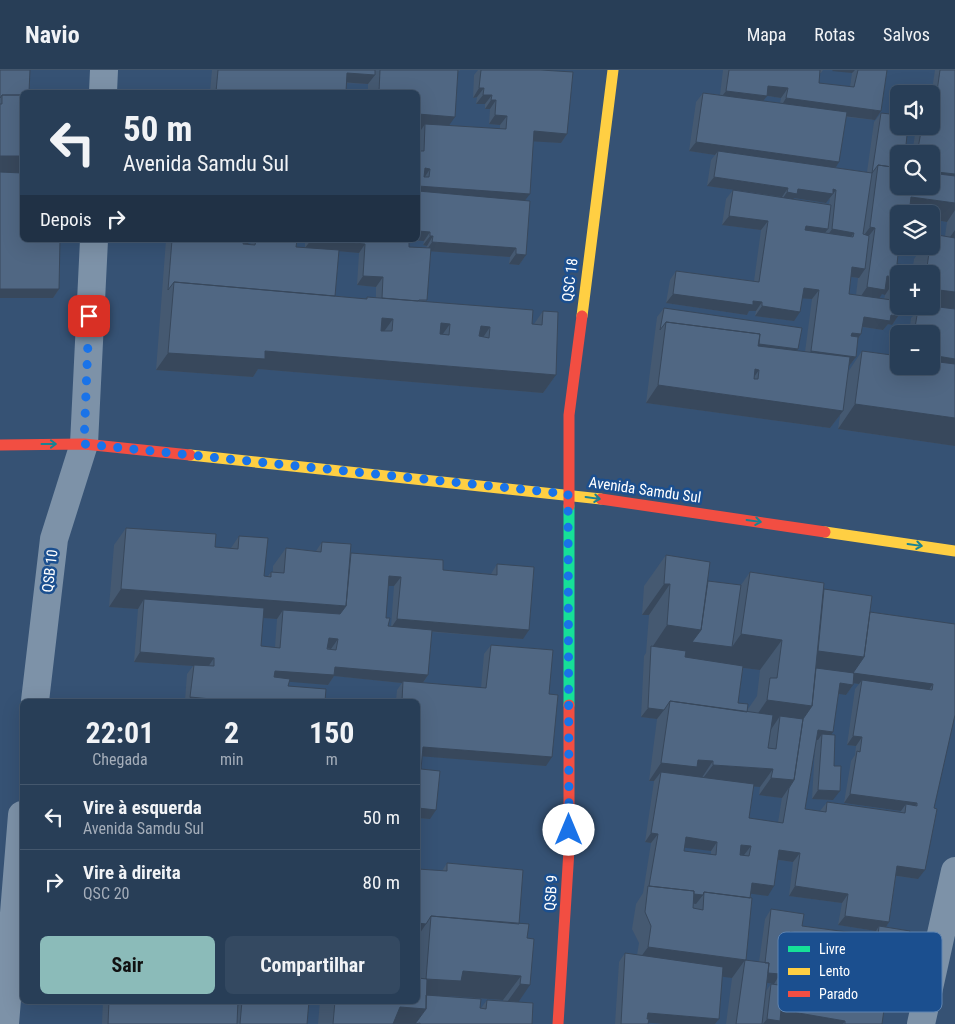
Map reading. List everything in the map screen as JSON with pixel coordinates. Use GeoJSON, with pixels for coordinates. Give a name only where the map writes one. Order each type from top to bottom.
{"type":"FeatureCollection","features":[{"type":"Feature","properties":{"kind":"main road","name":"QSC 18"},"geometry":{"type":"LineString","coordinates":[[568,494],[569,415],[613,70]]}},
{"type":"Feature","properties":{"kind":"main road","name":"Avenida Samdu Sul"},"geometry":{"type":"LineString","coordinates":[[0,445],[84,444],[568,494],[955,551]]}},
{"type":"Feature","properties":{"kind":"main road","name":"QSB 9"},"geometry":{"type":"LineString","coordinates":[[558,1024],[569,850],[568,494]]}},
{"type":"Feature","properties":{"kind":"street"},"geometry":{"type":"LineString","coordinates":[[103,90],[104,70]]}},
{"type":"Feature","properties":{"kind":"street","name":"QSB 10"},"geometry":{"type":"LineString","coordinates":[[35,699],[54,539],[84,444],[94,242]]}},
{"type":"Feature","properties":{"kind":"street"},"geometry":{"type":"LineString","coordinates":[[4,1024],[20,838]]}},
{"type":"Feature","properties":{"kind":"street"},"geometry":{"type":"LineString","coordinates":[[941,932],[955,871]]}},
{"type":"Feature","properties":{"kind":"building"},"geometry":{"type":"Polygon","coordinates":[[[0,70],[30,70],[29,90],[20,90],[20,95],[2,95],[0,98],[0,70]]]}},
{"type":"Feature","properties":{"kind":"building"},"geometry":{"type":"Polygon","coordinates":[[[218,70],[375,70],[375,75],[347,73],[346,90],[216,90],[218,70]]]}},
{"type":"Feature","properties":{"kind":"building"},"geometry":{"type":"Polygon","coordinates":[[[380,70],[458,70],[455,117],[420,114],[420,90],[379,90],[380,70]]]}},
{"type":"Feature","properties":{"kind":"building"},"geometry":{"type":"Polygon","coordinates":[[[481,70],[573,72],[567,134],[534,131],[530,194],[420,186],[420,151],[424,151],[425,124],[506,129],[507,116],[495,115],[496,100],[491,100],[492,95],[483,95],[484,88],[479,88],[481,70]],[[425,168],[424,177],[429,177],[430,169],[425,168]]]}},
{"type":"Feature","properties":{"kind":"building"},"geometry":{"type":"Polygon","coordinates":[[[729,70],[820,70],[819,83],[854,87],[858,70],[887,70],[881,111],[786,98],[788,88],[768,86],[767,96],[726,91],[729,70]]]}},
{"type":"Feature","properties":{"kind":"building"},"geometry":{"type":"Polygon","coordinates":[[[940,70],[955,70],[955,174],[940,172],[940,145],[919,145],[920,135],[940,135],[940,85],[938,85],[940,70]]]}},
{"type":"Feature","properties":{"kind":"building"},"geometry":{"type":"Polygon","coordinates":[[[703,93],[847,112],[839,162],[696,142],[703,93]]]}},
{"type":"Feature","properties":{"kind":"building"},"geometry":{"type":"Polygon","coordinates":[[[2,95],[20,95],[20,156],[0,156],[0,104],[2,104],[2,95]]]}},
{"type":"Feature","properties":{"kind":"building"},"geometry":{"type":"Polygon","coordinates":[[[881,113],[890,114],[890,135],[907,135],[906,145],[890,145],[890,167],[878,165],[872,173],[881,113]]]}},
{"type":"Feature","properties":{"kind":"building"},"geometry":{"type":"Polygon","coordinates":[[[718,151],[872,173],[863,234],[869,236],[865,269],[852,267],[849,294],[890,300],[891,315],[890,321],[864,317],[861,334],[852,333],[851,336],[858,337],[856,357],[811,351],[819,290],[804,288],[800,312],[762,306],[762,302],[753,301],[753,305],[673,294],[676,271],[759,282],[768,221],[729,216],[733,190],[831,205],[828,229],[806,226],[805,230],[853,237],[854,233],[832,229],[836,190],[833,189],[833,194],[798,189],[797,194],[787,192],[788,188],[714,177],[718,151]]]}},
{"type":"Feature","properties":{"kind":"building"},"geometry":{"type":"Polygon","coordinates":[[[878,165],[890,167],[890,195],[940,195],[940,174],[955,176],[955,203],[911,197],[910,205],[890,205],[890,255],[898,255],[897,264],[906,265],[890,265],[890,276],[887,276],[885,290],[867,287],[875,228],[870,227],[878,165]]]}},
{"type":"Feature","properties":{"kind":"building"},"geometry":{"type":"Polygon","coordinates":[[[0,172],[20,173],[20,242],[60,242],[59,289],[0,289],[0,172]]]}},
{"type":"Feature","properties":{"kind":"building"},"geometry":{"type":"Polygon","coordinates":[[[420,191],[530,201],[526,255],[516,254],[516,248],[432,242],[433,236],[430,236],[430,232],[420,231],[420,191]]]}},
{"type":"Feature","properties":{"kind":"building"},"geometry":{"type":"Polygon","coordinates":[[[940,235],[955,238],[955,292],[940,290],[940,265],[927,265],[929,255],[940,255],[940,235]]]}},
{"type":"Feature","properties":{"kind":"building"},"geometry":{"type":"Polygon","coordinates":[[[172,242],[244,242],[243,244],[255,245],[256,242],[297,242],[296,247],[339,250],[335,296],[174,282],[168,290],[172,242]]]}},
{"type":"Feature","properties":{"kind":"building"},"geometry":{"type":"Polygon","coordinates":[[[343,242],[409,242],[409,247],[431,248],[427,300],[382,298],[383,277],[363,276],[365,244],[343,242]]]}},
{"type":"Feature","properties":{"kind":"building"},"geometry":{"type":"Polygon","coordinates":[[[174,282],[367,299],[367,297],[533,310],[532,324],[542,325],[543,311],[558,312],[556,375],[265,351],[265,359],[168,353],[174,282]],[[382,318],[381,331],[392,331],[393,319],[382,318]],[[441,323],[440,334],[449,335],[450,324],[441,323]],[[481,326],[479,336],[489,338],[490,327],[481,326]]]}},
{"type":"Feature","properties":{"kind":"building"},"geometry":{"type":"Polygon","coordinates":[[[940,307],[955,309],[955,359],[940,356],[940,325],[915,325],[917,315],[940,315],[940,307]]]}},
{"type":"Feature","properties":{"kind":"building"},"geometry":{"type":"Polygon","coordinates":[[[664,308],[802,328],[798,349],[759,344],[760,334],[666,322],[660,330],[664,308]]]}},
{"type":"Feature","properties":{"kind":"building"},"geometry":{"type":"Polygon","coordinates":[[[666,322],[760,334],[758,346],[850,357],[843,411],[658,385],[666,322]],[[755,369],[754,379],[758,379],[759,370],[755,369]]]}},
{"type":"Feature","properties":{"kind":"building"},"geometry":{"type":"Polygon","coordinates":[[[862,351],[890,355],[890,375],[940,375],[940,362],[955,364],[955,418],[855,404],[862,351]]]}},
{"type":"Feature","properties":{"kind":"building"},"geometry":{"type":"Polygon","coordinates":[[[126,528],[216,534],[215,547],[238,549],[239,536],[268,538],[264,576],[271,577],[271,572],[284,573],[286,548],[321,552],[322,542],[351,544],[346,606],[121,589],[126,528]]]}},
{"type":"Feature","properties":{"kind":"building"},"geometry":{"type":"Polygon","coordinates":[[[351,553],[443,560],[443,570],[497,575],[497,564],[534,567],[529,630],[397,619],[401,577],[389,576],[386,618],[390,618],[388,626],[432,630],[428,675],[335,667],[334,675],[275,671],[274,677],[290,679],[288,686],[326,689],[325,699],[212,699],[190,697],[194,665],[214,666],[214,658],[140,652],[144,599],[264,608],[261,646],[280,648],[283,610],[340,614],[346,606],[351,553]],[[329,638],[327,649],[336,650],[338,639],[329,638]]]}},
{"type":"Feature","properties":{"kind":"building"},"geometry":{"type":"Polygon","coordinates":[[[666,555],[710,562],[701,630],[667,625],[670,584],[664,584],[666,555]]]}},
{"type":"Feature","properties":{"kind":"building"},"geometry":{"type":"Polygon","coordinates":[[[750,572],[824,583],[812,706],[767,700],[770,678],[777,678],[782,640],[741,634],[750,572]]]}},
{"type":"Feature","properties":{"kind":"building"},"geometry":{"type":"Polygon","coordinates":[[[708,581],[741,585],[732,647],[692,642],[701,630],[708,581]]]}},
{"type":"Feature","properties":{"kind":"building"},"geometry":{"type":"Polygon","coordinates":[[[824,589],[872,596],[864,657],[818,651],[824,589]]]}},
{"type":"Feature","properties":{"kind":"building"},"geometry":{"type":"Polygon","coordinates":[[[870,612],[955,624],[955,715],[934,808],[937,809],[925,870],[897,866],[889,922],[845,916],[848,894],[795,886],[800,853],[779,850],[774,886],[752,883],[750,898],[704,892],[703,895],[694,894],[694,891],[649,886],[658,834],[651,833],[661,772],[754,784],[749,818],[783,823],[789,788],[794,780],[803,719],[812,706],[816,668],[853,673],[864,657],[870,612]],[[854,673],[853,685],[840,683],[833,732],[818,730],[805,809],[826,812],[827,802],[905,813],[906,804],[917,806],[917,803],[850,794],[857,751],[860,752],[862,737],[853,736],[862,680],[932,690],[933,684],[854,673]],[[686,837],[684,851],[716,855],[717,842],[686,837]],[[741,845],[740,855],[749,856],[751,846],[741,845]]]}},
{"type":"Feature","properties":{"kind":"building"},"geometry":{"type":"Polygon","coordinates":[[[491,645],[553,650],[549,694],[558,695],[552,757],[423,747],[421,769],[440,771],[436,810],[420,808],[420,699],[402,699],[403,681],[486,688],[491,645]]]}},
{"type":"Feature","properties":{"kind":"building"},"geometry":{"type":"Polygon","coordinates":[[[651,646],[686,651],[685,657],[743,666],[738,703],[748,704],[747,712],[670,701],[664,710],[648,708],[651,646]]]}},
{"type":"Feature","properties":{"kind":"building"},"geometry":{"type":"Polygon","coordinates":[[[670,701],[773,715],[768,748],[776,749],[780,716],[803,719],[794,780],[771,778],[773,769],[713,765],[713,761],[698,760],[697,767],[661,763],[670,701]]]}},
{"type":"Feature","properties":{"kind":"building"},"geometry":{"type":"Polygon","coordinates":[[[822,734],[835,735],[834,766],[841,766],[840,791],[818,790],[822,734]]]}},
{"type":"Feature","properties":{"kind":"building"},"geometry":{"type":"Polygon","coordinates":[[[447,863],[523,870],[519,924],[431,916],[426,924],[420,923],[420,869],[447,871],[447,863]]]}},
{"type":"Feature","properties":{"kind":"building"},"geometry":{"type":"Polygon","coordinates":[[[648,886],[694,891],[693,908],[703,910],[704,892],[752,898],[746,960],[648,947],[651,926],[645,912],[648,886]]]}},
{"type":"Feature","properties":{"kind":"building"},"geometry":{"type":"Polygon","coordinates":[[[771,909],[804,914],[802,926],[848,932],[778,932],[778,974],[768,973],[769,963],[765,963],[771,909]]]}},
{"type":"Feature","properties":{"kind":"building"},"geometry":{"type":"Polygon","coordinates":[[[431,916],[529,924],[527,938],[534,939],[530,985],[520,984],[521,976],[463,971],[461,981],[426,979],[431,916]]]}},
{"type":"Feature","properties":{"kind":"building"},"geometry":{"type":"Polygon","coordinates":[[[879,926],[910,932],[878,932],[879,926]]]}},
{"type":"Feature","properties":{"kind":"building"},"geometry":{"type":"Polygon","coordinates":[[[625,953],[723,967],[719,1019],[648,1013],[648,1024],[621,1024],[625,953]]]}},
{"type":"Feature","properties":{"kind":"building"},"geometry":{"type":"Polygon","coordinates":[[[745,960],[769,963],[762,1024],[736,1024],[745,960]]]}},
{"type":"Feature","properties":{"kind":"building"},"geometry":{"type":"Polygon","coordinates":[[[420,978],[427,979],[426,1009],[400,1007],[393,1024],[333,1024],[335,1004],[420,1004],[420,978]]]}},
{"type":"Feature","properties":{"kind":"building"},"geometry":{"type":"Polygon","coordinates":[[[771,984],[778,985],[780,1021],[767,1019],[771,984]]]}},
{"type":"Feature","properties":{"kind":"building"},"geometry":{"type":"Polygon","coordinates":[[[426,995],[481,999],[480,1008],[486,1009],[487,1000],[533,1003],[532,1024],[415,1024],[426,1009],[426,995]]]}},
{"type":"Feature","properties":{"kind":"building"},"geometry":{"type":"Polygon","coordinates":[[[109,1004],[238,1004],[237,1024],[108,1024],[109,1004]]]}},
{"type":"Feature","properties":{"kind":"building"},"geometry":{"type":"Polygon","coordinates":[[[242,1004],[309,1004],[307,1024],[240,1024],[242,1004]]]}},
{"type":"Feature","properties":{"kind":"building"},"geometry":{"type":"Polygon","coordinates":[[[793,1012],[884,1012],[882,1024],[845,1024],[845,1021],[793,1012]]]}},
{"type":"Feature","properties":{"kind":"traffic: fast"},"geometry":{"type":"LineString","coordinates":[[569,506],[569,705]]}},
{"type":"Feature","properties":{"kind":"traffic: slow"},"geometry":{"type":"LineString","coordinates":[[582,316],[613,70]]}},
{"type":"Feature","properties":{"kind":"traffic: slow"},"geometry":{"type":"LineString","coordinates":[[190,455],[601,499]]}},
{"type":"Feature","properties":{"kind":"traffic: slow"},"geometry":{"type":"LineString","coordinates":[[825,532],[955,551]]}},
{"type":"Feature","properties":{"kind":"traffic: jam"},"geometry":{"type":"LineString","coordinates":[[569,506],[569,415],[582,316]]}},
{"type":"Feature","properties":{"kind":"traffic: jam"},"geometry":{"type":"LineString","coordinates":[[0,445],[84,444],[190,455]]}},
{"type":"Feature","properties":{"kind":"traffic: jam"},"geometry":{"type":"LineString","coordinates":[[601,499],[825,532]]}},
{"type":"Feature","properties":{"kind":"traffic: jam"},"geometry":{"type":"LineString","coordinates":[[558,1024],[569,850],[569,705]]}},
{"type":"Feature","properties":{"kind":"route"},"geometry":{"type":"LineString","coordinates":[[89,316],[84,444],[568,494],[569,830]]}}]}
